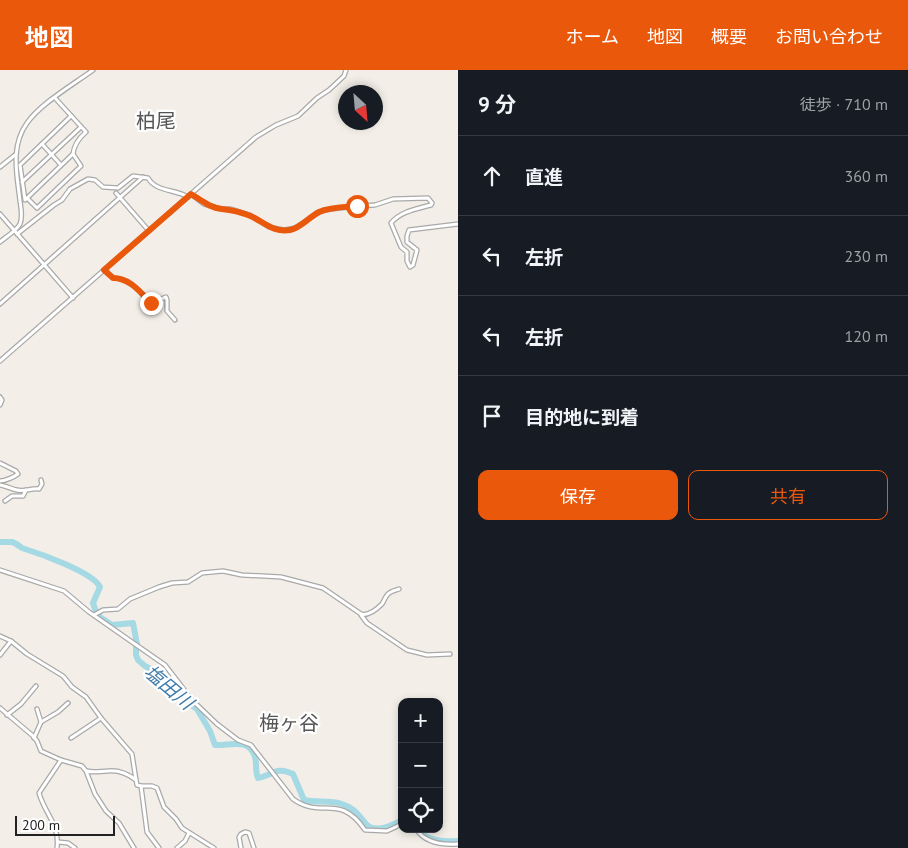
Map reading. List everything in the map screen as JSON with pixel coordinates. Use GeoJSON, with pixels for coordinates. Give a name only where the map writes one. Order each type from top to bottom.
{"type":"FeatureCollection","features":[{"type":"Feature","properties":{"kind":"street"},"geometry":{"type":"LineString","coordinates":[[0,242],[21,221],[21,204],[15,154],[26,123],[36,112],[93,70]]}},
{"type":"Feature","properties":{"kind":"street"},"geometry":{"type":"LineString","coordinates":[[0,361],[256,137],[276,125],[298,116],[344,76],[346,70]]}},
{"type":"Feature","properties":{"kind":"street"},"geometry":{"type":"LineString","coordinates":[[21,204],[73,154],[76,143],[86,132],[55,98]]}},
{"type":"Feature","properties":{"kind":"street"},"geometry":{"type":"LineString","coordinates":[[71,116],[20,165],[26,199],[37,208],[81,166],[73,154]]}},
{"type":"Feature","properties":{"kind":"street"},"geometry":{"type":"LineString","coordinates":[[22,182],[81,126]]}},
{"type":"Feature","properties":{"kind":"street"},"geometry":{"type":"LineString","coordinates":[[42,144],[61,165]]}},
{"type":"Feature","properties":{"kind":"street"},"geometry":{"type":"LineString","coordinates":[[0,167],[15,154]]}},
{"type":"Feature","properties":{"kind":"street"},"geometry":{"type":"LineString","coordinates":[[17,234],[54,204],[62,200],[70,189],[86,179],[95,180],[103,187],[118,188],[127,183],[130,177],[134,176],[148,178],[151,183],[158,187],[180,192],[204,204],[250,215],[269,228],[284,230],[295,228],[324,210],[375,205],[393,199],[428,198],[432,203],[431,205],[400,215],[391,223],[401,247],[407,252],[407,262],[410,267],[417,250],[407,242],[409,230],[458,224]]}},
{"type":"Feature","properties":{"kind":"street"},"geometry":{"type":"LineString","coordinates":[[0,304],[144,177]]}},
{"type":"Feature","properties":{"kind":"street"},"geometry":{"type":"LineString","coordinates":[[116,193],[149,231]]}},
{"type":"Feature","properties":{"kind":"street"},"geometry":{"type":"LineString","coordinates":[[0,214],[73,298]]}},
{"type":"Feature","properties":{"kind":"street"},"geometry":{"type":"LineString","coordinates":[[104,270],[113,278],[120,278],[133,285],[151,303],[166,297],[168,300],[168,314],[175,320]]}},
{"type":"Feature","properties":{"kind":"street"},"geometry":{"type":"LineString","coordinates":[[0,397],[2,400],[0,405]]}},
{"type":"Feature","properties":{"kind":"street"},"geometry":{"type":"LineString","coordinates":[[0,463],[16,471],[18,474],[9,477],[5,481],[0,481]]}},
{"type":"Feature","properties":{"kind":"street"},"geometry":{"type":"LineString","coordinates":[[0,485],[16,490],[39,489],[42,484],[41,480]]}},
{"type":"Feature","properties":{"kind":"street"},"geometry":{"type":"LineString","coordinates":[[5,500],[12,496],[22,496],[26,490]]}},
{"type":"Feature","properties":{"kind":"street"},"geometry":{"type":"LineString","coordinates":[[0,570],[64,591],[168,668],[192,700],[217,724],[238,740],[251,745],[293,799],[301,805],[313,808],[345,810],[358,818],[366,830],[387,831],[398,826]]}},
{"type":"Feature","properties":{"kind":"street"},"geometry":{"type":"LineString","coordinates":[[94,615],[103,610],[118,610],[130,599],[159,587],[188,582],[202,573],[223,570],[242,575],[281,577],[323,588],[361,614],[367,623],[408,650],[427,655],[450,654]]}},
{"type":"Feature","properties":{"kind":"street"},"geometry":{"type":"LineString","coordinates":[[361,614],[371,614],[381,605],[386,596],[400,589]]}},
{"type":"Feature","properties":{"kind":"street"},"geometry":{"type":"LineString","coordinates":[[0,636],[63,676],[72,687],[86,697],[101,718],[132,754],[137,785],[156,788],[164,807],[182,828],[214,848]]}},
{"type":"Feature","properties":{"kind":"street"},"geometry":{"type":"LineString","coordinates":[[0,655],[11,642]]}},
{"type":"Feature","properties":{"kind":"street"},"geometry":{"type":"LineString","coordinates":[[7,715],[21,704],[36,686]]}},
{"type":"Feature","properties":{"kind":"street"},"geometry":{"type":"LineString","coordinates":[[34,738],[41,722],[58,712],[68,702]]}},
{"type":"Feature","properties":{"kind":"street"},"geometry":{"type":"LineString","coordinates":[[0,708],[34,738],[41,751],[61,760],[82,766],[106,811],[119,823],[134,848]]}},
{"type":"Feature","properties":{"kind":"street"},"geometry":{"type":"LineString","coordinates":[[36,709],[41,722]]}},
{"type":"Feature","properties":{"kind":"street"},"geometry":{"type":"LineString","coordinates":[[71,738],[101,718]]}},
{"type":"Feature","properties":{"kind":"street"},"geometry":{"type":"LineString","coordinates":[[57,848],[57,830],[38,793],[61,760]]}},
{"type":"Feature","properties":{"kind":"street"},"geometry":{"type":"LineString","coordinates":[[86,771],[92,773],[111,770],[128,775],[136,780]]}},
{"type":"Feature","properties":{"kind":"street"},"geometry":{"type":"LineString","coordinates":[[141,786],[147,832],[159,848]]}},
{"type":"Feature","properties":{"kind":"street"},"geometry":{"type":"LineString","coordinates":[[241,848],[239,837],[245,832],[249,833],[254,848]]}},
{"type":"Feature","properties":{"kind":"street"},"geometry":{"type":"LineString","coordinates":[[178,848],[189,833]]}},
{"type":"Feature","properties":{"kind":"street"},"geometry":{"type":"LineString","coordinates":[[418,833],[426,840],[441,844],[458,844]]}},
{"type":"Feature","properties":{"kind":"street"},"geometry":{"type":"LineString","coordinates":[[58,842],[68,843],[75,848]]}},
{"type":"Feature","properties":{"kind":"waterway"},"geometry":{"type":"LineString","coordinates":[[40,111],[91,73]]}},
{"type":"Feature","properties":{"kind":"waterway"},"geometry":{"type":"LineString","coordinates":[[18,168],[21,199]]}},
{"type":"Feature","properties":{"kind":"waterway"},"geometry":{"type":"LineString","coordinates":[[0,245],[21,225]]}},
{"type":"Feature","properties":{"kind":"waterway","name":"塩田川"},"geometry":{"type":"LineString","coordinates":[[0,542],[13,542],[22,548],[76,569],[95,581],[100,587],[93,603],[97,615],[112,625],[133,623],[138,660],[156,672],[188,703],[197,709],[210,731],[215,745],[238,744],[248,747],[255,757],[258,778],[278,771],[287,772],[293,774],[304,800],[333,802],[346,806],[356,812],[366,824],[374,828],[384,828],[398,822]]}},
{"type":"Feature","properties":{"kind":"waterway","name":"塩田川"},"geometry":{"type":"LineString","coordinates":[[422,833],[431,839],[458,841]]}},
{"type":"Feature","properties":{"kind":"district","name":"柏尾"},"geometry":{"type":"Point","coordinates":[156,121]}},
{"type":"Feature","properties":{"kind":"district","name":"梅ヶ谷"},"geometry":{"type":"Point","coordinates":[289,723]}},
{"type":"Feature","properties":{"kind":"route"},"geometry":{"type":"LineString","coordinates":[[151,303],[133,285],[120,278],[113,278],[104,270],[191,194],[204,204],[250,215],[269,228],[278,230],[295,228],[324,210],[357,206]]}}]}
